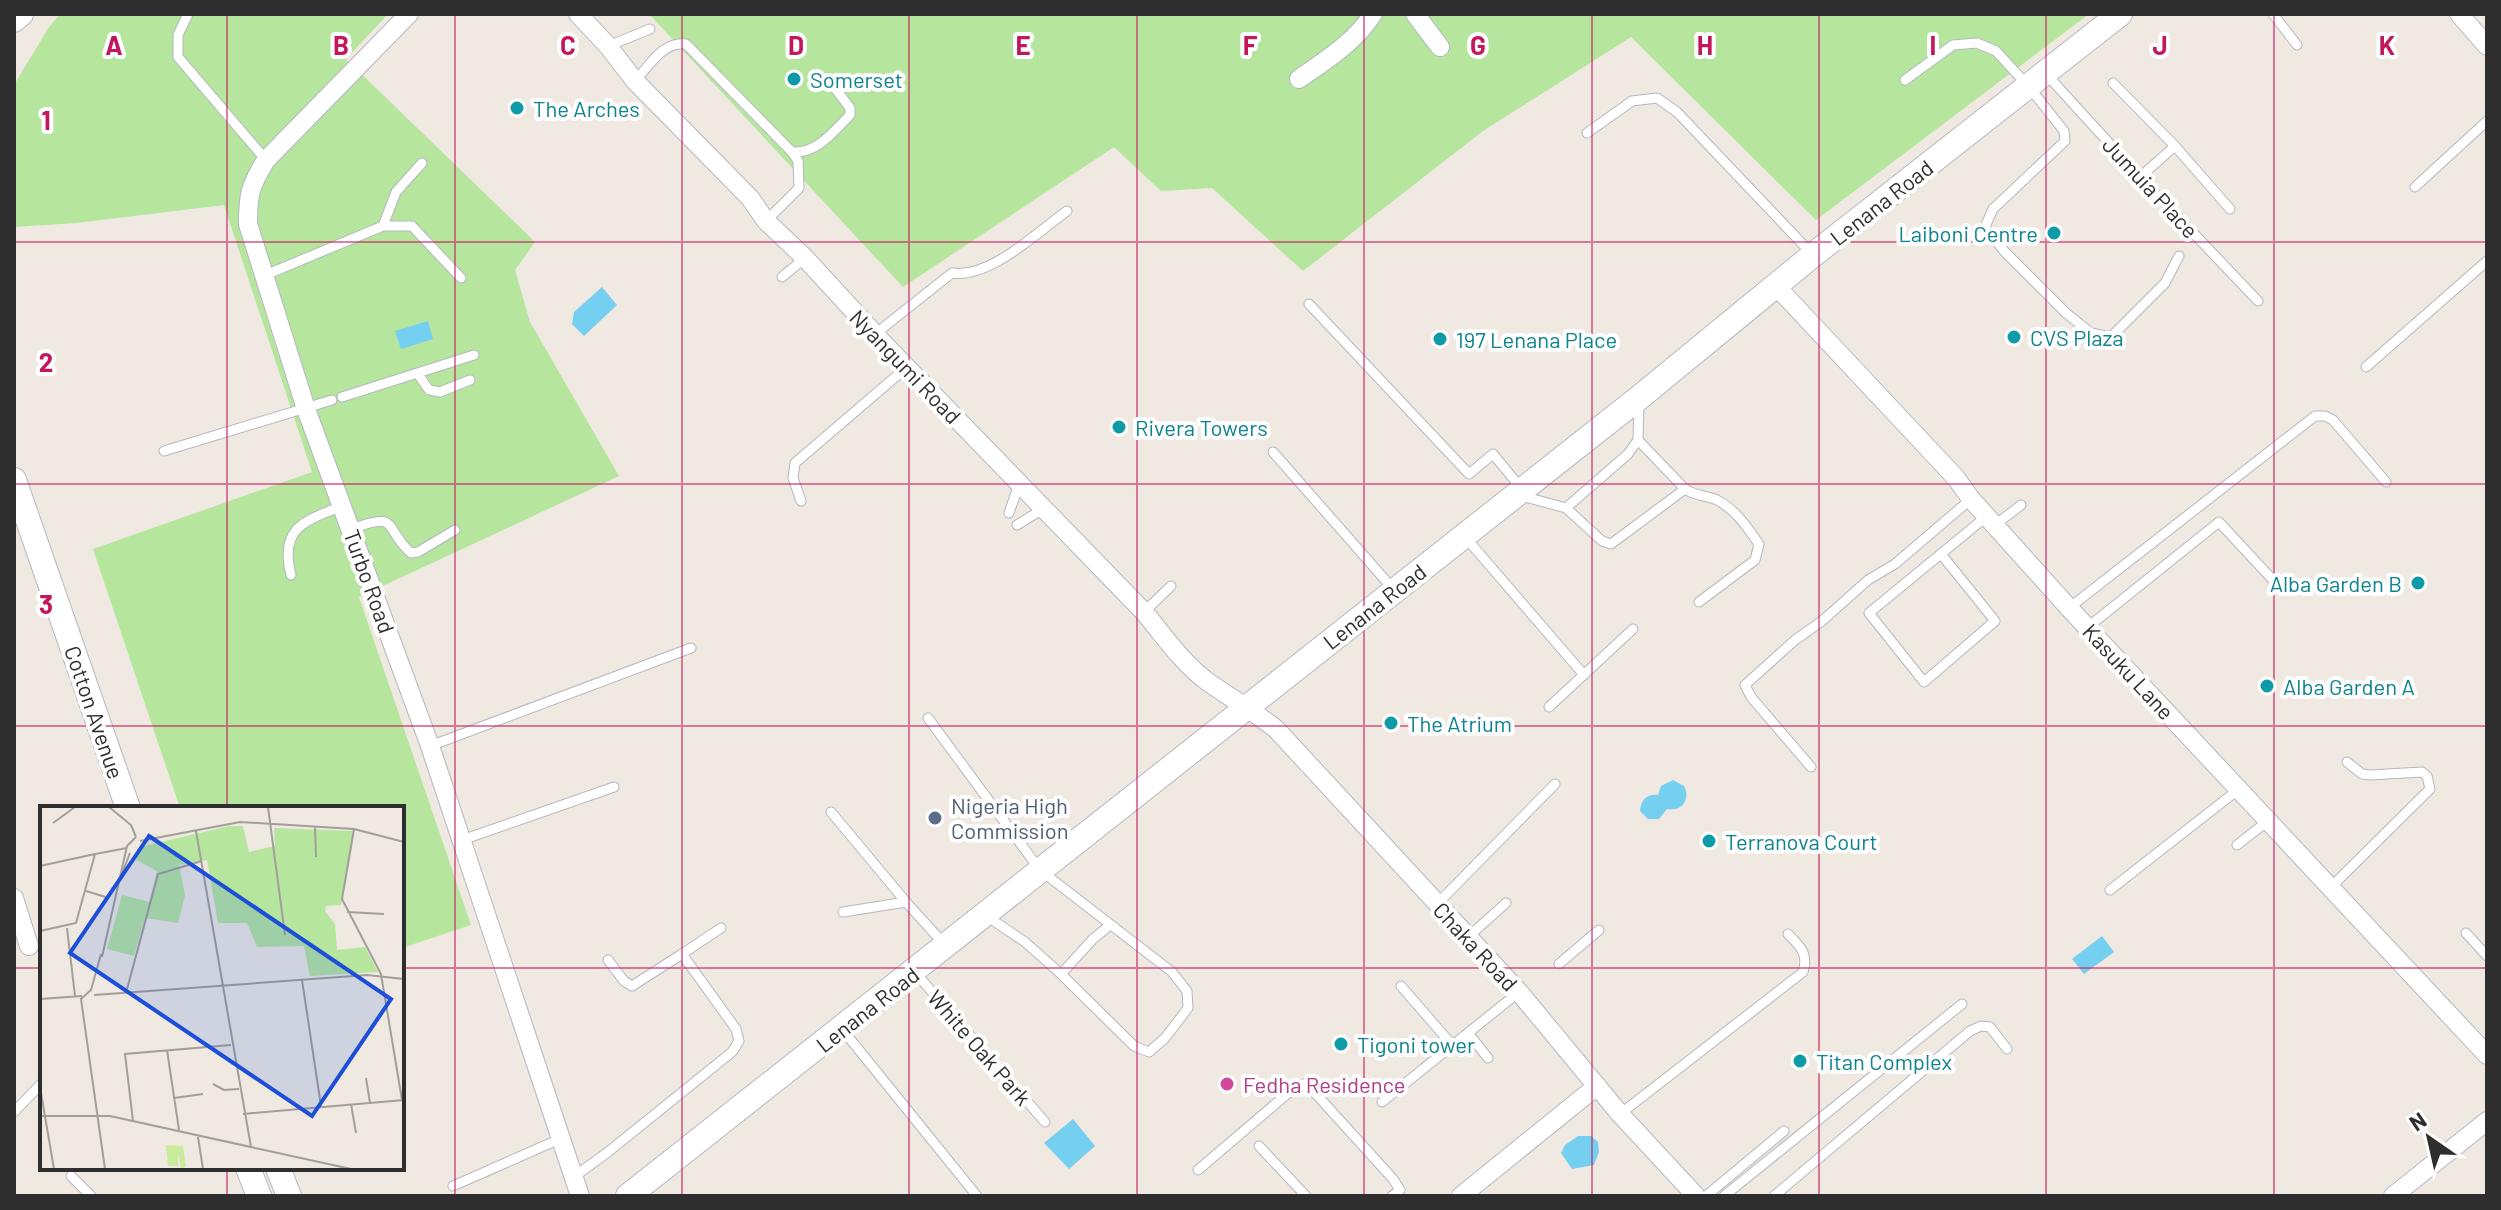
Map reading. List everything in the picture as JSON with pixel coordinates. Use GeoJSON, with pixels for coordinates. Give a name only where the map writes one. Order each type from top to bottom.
{"type":"FeatureCollection","features":[{"type":"Feature","properties":{"kind":"street"},"geometry":{"type":"LineString","coordinates":[[14,20],[21,14]]}},
{"type":"Feature","properties":{"kind":"street","name":"Turbo Road"},"geometry":{"type":"LineString","coordinates":[[409,14],[266,160],[248,197],[248,224],[306,409],[430,746],[580,1196]]}},
{"type":"Feature","properties":{"kind":"street","name":"Nyangumi Road"},"geometry":{"type":"LineString","coordinates":[[578,14],[635,81],[750,198],[766,221],[1144,612],[1206,681],[1246,706]]}},
{"type":"Feature","properties":{"kind":"street"},"geometry":{"type":"LineString","coordinates":[[1299,79],[1362,31],[1373,14]]}},
{"type":"Feature","properties":{"kind":"street"},"geometry":{"type":"LineString","coordinates":[[1415,14],[1440,47]]}},
{"type":"Feature","properties":{"kind":"street","name":"Lenana Road"},"geometry":{"type":"LineString","coordinates":[[628,1196],[2120,14]]}},
{"type":"Feature","properties":{"kind":"street"},"geometry":{"type":"LineString","coordinates":[[2459,14],[2487,46]]}},
{"type":"Feature","properties":{"kind":"street","name":"Kasuku Lane"},"geometry":{"type":"LineString","coordinates":[[1775,285],[1956,478],[1971,499],[2069,608],[2487,1055]]}},
{"type":"Feature","properties":{"kind":"street","name":"Cotton Avenue"},"geometry":{"type":"LineString","coordinates":[[14,480],[127,806]]}},
{"type":"Feature","properties":{"kind":"street","name":"Chaka Road"},"geometry":{"type":"LineString","coordinates":[[1246,706],[1276,729],[1519,992],[1686,1192]]}},
{"type":"Feature","properties":{"kind":"street"},"geometry":{"type":"LineString","coordinates":[[14,898],[29,946]]}},
{"type":"Feature","properties":{"kind":"street"},"geometry":{"type":"LineString","coordinates":[[1461,1196],[1597,1086]]}},
{"type":"Feature","properties":{"kind":"street"},"geometry":{"type":"LineString","coordinates":[[2393,1196],[2487,1121]]}},
{"type":"Feature","properties":{"kind":"street"},"geometry":{"type":"LineString","coordinates":[[249,1170],[259,1196]]}},
{"type":"Feature","properties":{"kind":"street"},"geometry":{"type":"LineString","coordinates":[[279,1170],[289,1196]]}},
{"type":"Feature","properties":{"kind":"lane"},"geometry":{"type":"LineString","coordinates":[[188,14],[178,35],[178,57],[266,160]]}},
{"type":"Feature","properties":{"kind":"lane"},"geometry":{"type":"LineString","coordinates":[[2273,14],[2297,45]]}},
{"type":"Feature","properties":{"kind":"lane"},"geometry":{"type":"LineString","coordinates":[[608,46],[650,29]]}},
{"type":"Feature","properties":{"kind":"lane"},"geometry":{"type":"LineString","coordinates":[[1905,80],[1953,45],[1977,43],[1996,51],[2036,80],[2064,131],[2065,141],[1993,209],[1985,227],[2004,251],[2066,313],[2091,333],[2111,337],[2165,283],[2179,256]]}},
{"type":"Feature","properties":{"kind":"lane"},"geometry":{"type":"LineString","coordinates":[[635,81],[667,46],[686,44],[792,152],[798,161],[799,188],[766,221]]}},
{"type":"Feature","properties":{"kind":"lane","name":"Jumuia Place"},"geometry":{"type":"LineString","coordinates":[[2036,80],[2140,177],[2258,301]]}},
{"type":"Feature","properties":{"kind":"lane"},"geometry":{"type":"LineString","coordinates":[[2113,83],[2175,146],[2230,209]]}},
{"type":"Feature","properties":{"kind":"lane"},"geometry":{"type":"LineString","coordinates":[[792,152],[812,149],[850,115],[850,108],[834,87]]}},
{"type":"Feature","properties":{"kind":"lane"},"geometry":{"type":"LineString","coordinates":[[1587,133],[1632,101],[1657,98],[1677,112],[1813,255]]}},
{"type":"Feature","properties":{"kind":"lane"},"geometry":{"type":"LineString","coordinates":[[2415,187],[2487,121]]}},
{"type":"Feature","properties":{"kind":"lane"},"geometry":{"type":"LineString","coordinates":[[2140,177],[2175,146]]}},
{"type":"Feature","properties":{"kind":"lane"},"geometry":{"type":"LineString","coordinates":[[383,226],[396,192],[422,163]]}},
{"type":"Feature","properties":{"kind":"lane"},"geometry":{"type":"LineString","coordinates":[[875,334],[952,273],[968,273],[993,265],[1067,211]]}},
{"type":"Feature","properties":{"kind":"lane"},"geometry":{"type":"LineString","coordinates":[[263,276],[383,226],[412,226],[461,278]]}},
{"type":"Feature","properties":{"kind":"lane"},"geometry":{"type":"LineString","coordinates":[[782,277],[805,258]]}},
{"type":"Feature","properties":{"kind":"lane"},"geometry":{"type":"LineString","coordinates":[[2366,367],[2487,261]]}},
{"type":"Feature","properties":{"kind":"lane"},"geometry":{"type":"LineString","coordinates":[[1309,304],[1469,474],[1493,454],[1519,492],[1566,508],[1602,541],[1611,544],[1685,489]]}},
{"type":"Feature","properties":{"kind":"lane"},"geometry":{"type":"LineString","coordinates":[[164,451],[474,355]]}},
{"type":"Feature","properties":{"kind":"lane"},"geometry":{"type":"LineString","coordinates":[[801,501],[793,478],[795,463],[907,367]]}},
{"type":"Feature","properties":{"kind":"lane"},"geometry":{"type":"LineString","coordinates":[[418,374],[429,390],[440,392],[470,380]]}},
{"type":"Feature","properties":{"kind":"lane"},"geometry":{"type":"LineString","coordinates":[[1566,508],[1628,454],[1638,440],[1640,397]]}},
{"type":"Feature","properties":{"kind":"lane"},"geometry":{"type":"LineString","coordinates":[[2069,608],[2315,416],[2333,420],[2386,482]]}},
{"type":"Feature","properties":{"kind":"lane"},"geometry":{"type":"LineString","coordinates":[[1638,440],[1685,489],[1694,495],[1714,499],[1737,513],[1759,544],[1755,560],[1699,602]]}},
{"type":"Feature","properties":{"kind":"lane"},"geometry":{"type":"LineString","coordinates":[[1273,452],[1394,590]]}},
{"type":"Feature","properties":{"kind":"lane"},"geometry":{"type":"LineString","coordinates":[[1009,513],[1019,484]]}},
{"type":"Feature","properties":{"kind":"lane"},"geometry":{"type":"LineString","coordinates":[[1811,767],[1751,697],[1745,685],[1795,640],[1822,621],[1868,580],[1895,564],[1971,499]]}},
{"type":"Feature","properties":{"kind":"lane"},"geometry":{"type":"LineString","coordinates":[[1941,554],[1995,621],[1924,682],[1869,613],[1941,554],[1991,520],[2021,505]]}},
{"type":"Feature","properties":{"kind":"lane"},"geometry":{"type":"LineString","coordinates":[[291,575],[287,549],[289,537],[310,518],[342,506]]}},
{"type":"Feature","properties":{"kind":"lane"},"geometry":{"type":"LineString","coordinates":[[1017,525],[1043,509]]}},
{"type":"Feature","properties":{"kind":"lane"},"geometry":{"type":"LineString","coordinates":[[351,529],[384,521],[394,529],[411,553],[455,530]]}},
{"type":"Feature","properties":{"kind":"lane"},"geometry":{"type":"LineString","coordinates":[[2088,627],[2219,522],[2272,579]]}},
{"type":"Feature","properties":{"kind":"lane"},"geometry":{"type":"LineString","coordinates":[[1463,536],[1584,675]]}},
{"type":"Feature","properties":{"kind":"lane"},"geometry":{"type":"LineString","coordinates":[[1144,612],[1171,586]]}},
{"type":"Feature","properties":{"kind":"lane"},"geometry":{"type":"LineString","coordinates":[[1549,707],[1633,629]]}},
{"type":"Feature","properties":{"kind":"lane"},"geometry":{"type":"LineString","coordinates":[[430,746],[691,648]]}},
{"type":"Feature","properties":{"kind":"lane"},"geometry":{"type":"LineString","coordinates":[[928,718],[1040,870],[1172,972],[1187,991],[1188,1008],[1165,1038],[1149,1052],[1134,1046],[1025,942],[985,915]]}},
{"type":"Feature","properties":{"kind":"lane"},"geometry":{"type":"LineString","coordinates":[[2331,887],[2430,789],[2427,776],[2422,772],[2362,774],[2347,762]]}},
{"type":"Feature","properties":{"kind":"lane"},"geometry":{"type":"LineString","coordinates":[[1437,904],[1555,784]]}},
{"type":"Feature","properties":{"kind":"lane"},"geometry":{"type":"LineString","coordinates":[[462,840],[614,787]]}},
{"type":"Feature","properties":{"kind":"lane"},"geometry":{"type":"LineString","coordinates":[[2110,890],[2239,789]]}},
{"type":"Feature","properties":{"kind":"lane"},"geometry":{"type":"LineString","coordinates":[[831,812],[946,946]]}},
{"type":"Feature","properties":{"kind":"lane"},"geometry":{"type":"LineString","coordinates":[[2237,845],[2269,820]]}},
{"type":"Feature","properties":{"kind":"lane"},"geometry":{"type":"LineString","coordinates":[[843,912],[906,902]]}},
{"type":"Feature","properties":{"kind":"lane"},"geometry":{"type":"LineString","coordinates":[[1468,937],[1506,903]]}},
{"type":"Feature","properties":{"kind":"lane"},"geometry":{"type":"LineString","coordinates":[[1061,974],[1110,925]]}},
{"type":"Feature","properties":{"kind":"lane"},"geometry":{"type":"LineString","coordinates":[[608,960],[624,981],[632,986],[721,928]]}},
{"type":"Feature","properties":{"kind":"lane"},"geometry":{"type":"LineString","coordinates":[[1559,964],[1599,930]]}},
{"type":"Feature","properties":{"kind":"lane"},"geometry":{"type":"LineString","coordinates":[[2466,933],[2487,956]]}},
{"type":"Feature","properties":{"kind":"lane"},"geometry":{"type":"LineString","coordinates":[[1620,1114],[1803,972],[1805,954],[1788,934]]}},
{"type":"Feature","properties":{"kind":"lane"},"geometry":{"type":"LineString","coordinates":[[575,1176],[737,1046],[739,1035],[736,1029],[682,954]]}},
{"type":"Feature","properties":{"kind":"lane","name":"White Oak Park"},"geometry":{"type":"LineString","coordinates":[[914,971],[1045,1122]]}},
{"type":"Feature","properties":{"kind":"lane"},"geometry":{"type":"LineString","coordinates":[[1401,986],[1453,1046]]}},
{"type":"Feature","properties":{"kind":"lane"},"geometry":{"type":"LineString","coordinates":[[1382,1102],[1519,992]]}},
{"type":"Feature","properties":{"kind":"lane"},"geometry":{"type":"LineString","coordinates":[[1724,1196],[1962,1004]]}},
{"type":"Feature","properties":{"kind":"lane"},"geometry":{"type":"LineString","coordinates":[[1774,1196],[1970,1031],[1981,1026],[1990,1027],[2007,1049]]}},
{"type":"Feature","properties":{"kind":"lane"},"geometry":{"type":"LineString","coordinates":[[842,1029],[977,1196]]}},
{"type":"Feature","properties":{"kind":"lane"},"geometry":{"type":"LineString","coordinates":[[1468,1033],[1488,1058]]}},
{"type":"Feature","properties":{"kind":"lane"},"geometry":{"type":"LineString","coordinates":[[1198,1170],[1287,1094],[1306,1083],[1393,1179],[1399,1194]]}},
{"type":"Feature","properties":{"kind":"lane"},"geometry":{"type":"LineString","coordinates":[[14,1112],[40,1085]]}},
{"type":"Feature","properties":{"kind":"lane"},"geometry":{"type":"LineString","coordinates":[[1706,1196],[1784,1131]]}},
{"type":"Feature","properties":{"kind":"lane"},"geometry":{"type":"LineString","coordinates":[[453,1186],[562,1138]]}},
{"type":"Feature","properties":{"kind":"lane"},"geometry":{"type":"LineString","coordinates":[[1259,1146],[1306,1196]]}},
{"type":"Feature","properties":{"kind":"lane"},"geometry":{"type":"LineString","coordinates":[[71,1176],[91,1196]]}},
{"type":"Feature","properties":{"kind":"green space"},"geometry":{"type":"Polygon","coordinates":[[[60,14],[388,14],[346,59],[535,242],[515,270],[530,322],[619,476],[359,597],[471,925],[404,947],[404,806],[179,806],[93,549],[312,472],[224,205],[76,223],[14,227],[14,85],[60,14]]]}},
{"type":"Feature","properties":{"kind":"green space"},"geometry":{"type":"Polygon","coordinates":[[[649,14],[2089,14],[1816,220],[1631,37],[1483,131],[1303,271],[1212,188],[1161,191],[1114,147],[903,287],[649,14]]]}},
{"type":"Feature","properties":{"kind":"water"},"geometry":{"type":"Polygon","coordinates":[[[602,287],[617,305],[584,336],[572,324],[574,312],[602,287]]]}},
{"type":"Feature","properties":{"kind":"water"},"geometry":{"type":"Polygon","coordinates":[[[428,321],[433,339],[401,349],[395,331],[428,321]]]}},
{"type":"Feature","properties":{"kind":"water"},"geometry":{"type":"Polygon","coordinates":[[[1673,780],[1684,786],[1684,804],[1667,809],[1659,819],[1648,819],[1640,811],[1643,801],[1648,796],[1658,795],[1661,786],[1673,780]]]}},
{"type":"Feature","properties":{"kind":"water"},"geometry":{"type":"Polygon","coordinates":[[[2102,936],[2114,952],[2084,974],[2072,959],[2102,936]]]}},
{"type":"Feature","properties":{"kind":"water"},"geometry":{"type":"Polygon","coordinates":[[[1073,1119],[1095,1146],[1069,1169],[1044,1143],[1073,1119]]]}},
{"type":"Feature","properties":{"kind":"water"},"geometry":{"type":"Polygon","coordinates":[[[1578,1136],[1591,1136],[1598,1142],[1599,1152],[1594,1165],[1572,1169],[1561,1153],[1565,1145],[1578,1136]]]}},
{"type":"Feature","properties":{"kind":"place","name":"Somerset"},"geometry":{"type":"Point","coordinates":[794,79]}},
{"type":"Feature","properties":{"kind":"place","name":"The Arches"},"geometry":{"type":"Point","coordinates":[517,108]}},
{"type":"Feature","properties":{"kind":"place","name":"Laiboni Centre"},"geometry":{"type":"Point","coordinates":[2054,233]}},
{"type":"Feature","properties":{"kind":"place","name":"CVS Plaza"},"geometry":{"type":"Point","coordinates":[2014,337]}},
{"type":"Feature","properties":{"kind":"place","name":"197 Lenana Place"},"geometry":{"type":"Point","coordinates":[1440,339]}},
{"type":"Feature","properties":{"kind":"place","name":"Rivera Towers"},"geometry":{"type":"Point","coordinates":[1119,427]}},
{"type":"Feature","properties":{"kind":"place","name":"Alba Garden B"},"geometry":{"type":"Point","coordinates":[2418,583]}},
{"type":"Feature","properties":{"kind":"place","name":"Alba Garden A"},"geometry":{"type":"Point","coordinates":[2267,686]}},
{"type":"Feature","properties":{"kind":"place","name":"The Atrium"},"geometry":{"type":"Point","coordinates":[1391,723]}},
{"type":"Feature","properties":{"kind":"place","name":"Nigeria High Commission"},"geometry":{"type":"Point","coordinates":[935,818]}},
{"type":"Feature","properties":{"kind":"place","name":"Terranova Court"},"geometry":{"type":"Point","coordinates":[1709,841]}},
{"type":"Feature","properties":{"kind":"place","name":"Tigoni tower"},"geometry":{"type":"Point","coordinates":[1341,1044]}},
{"type":"Feature","properties":{"kind":"place","name":"Titan Complex"},"geometry":{"type":"Point","coordinates":[1800,1061]}},
{"type":"Feature","properties":{"kind":"place","name":"Fedha Residence"},"geometry":{"type":"Point","coordinates":[1227,1084]}}]}
